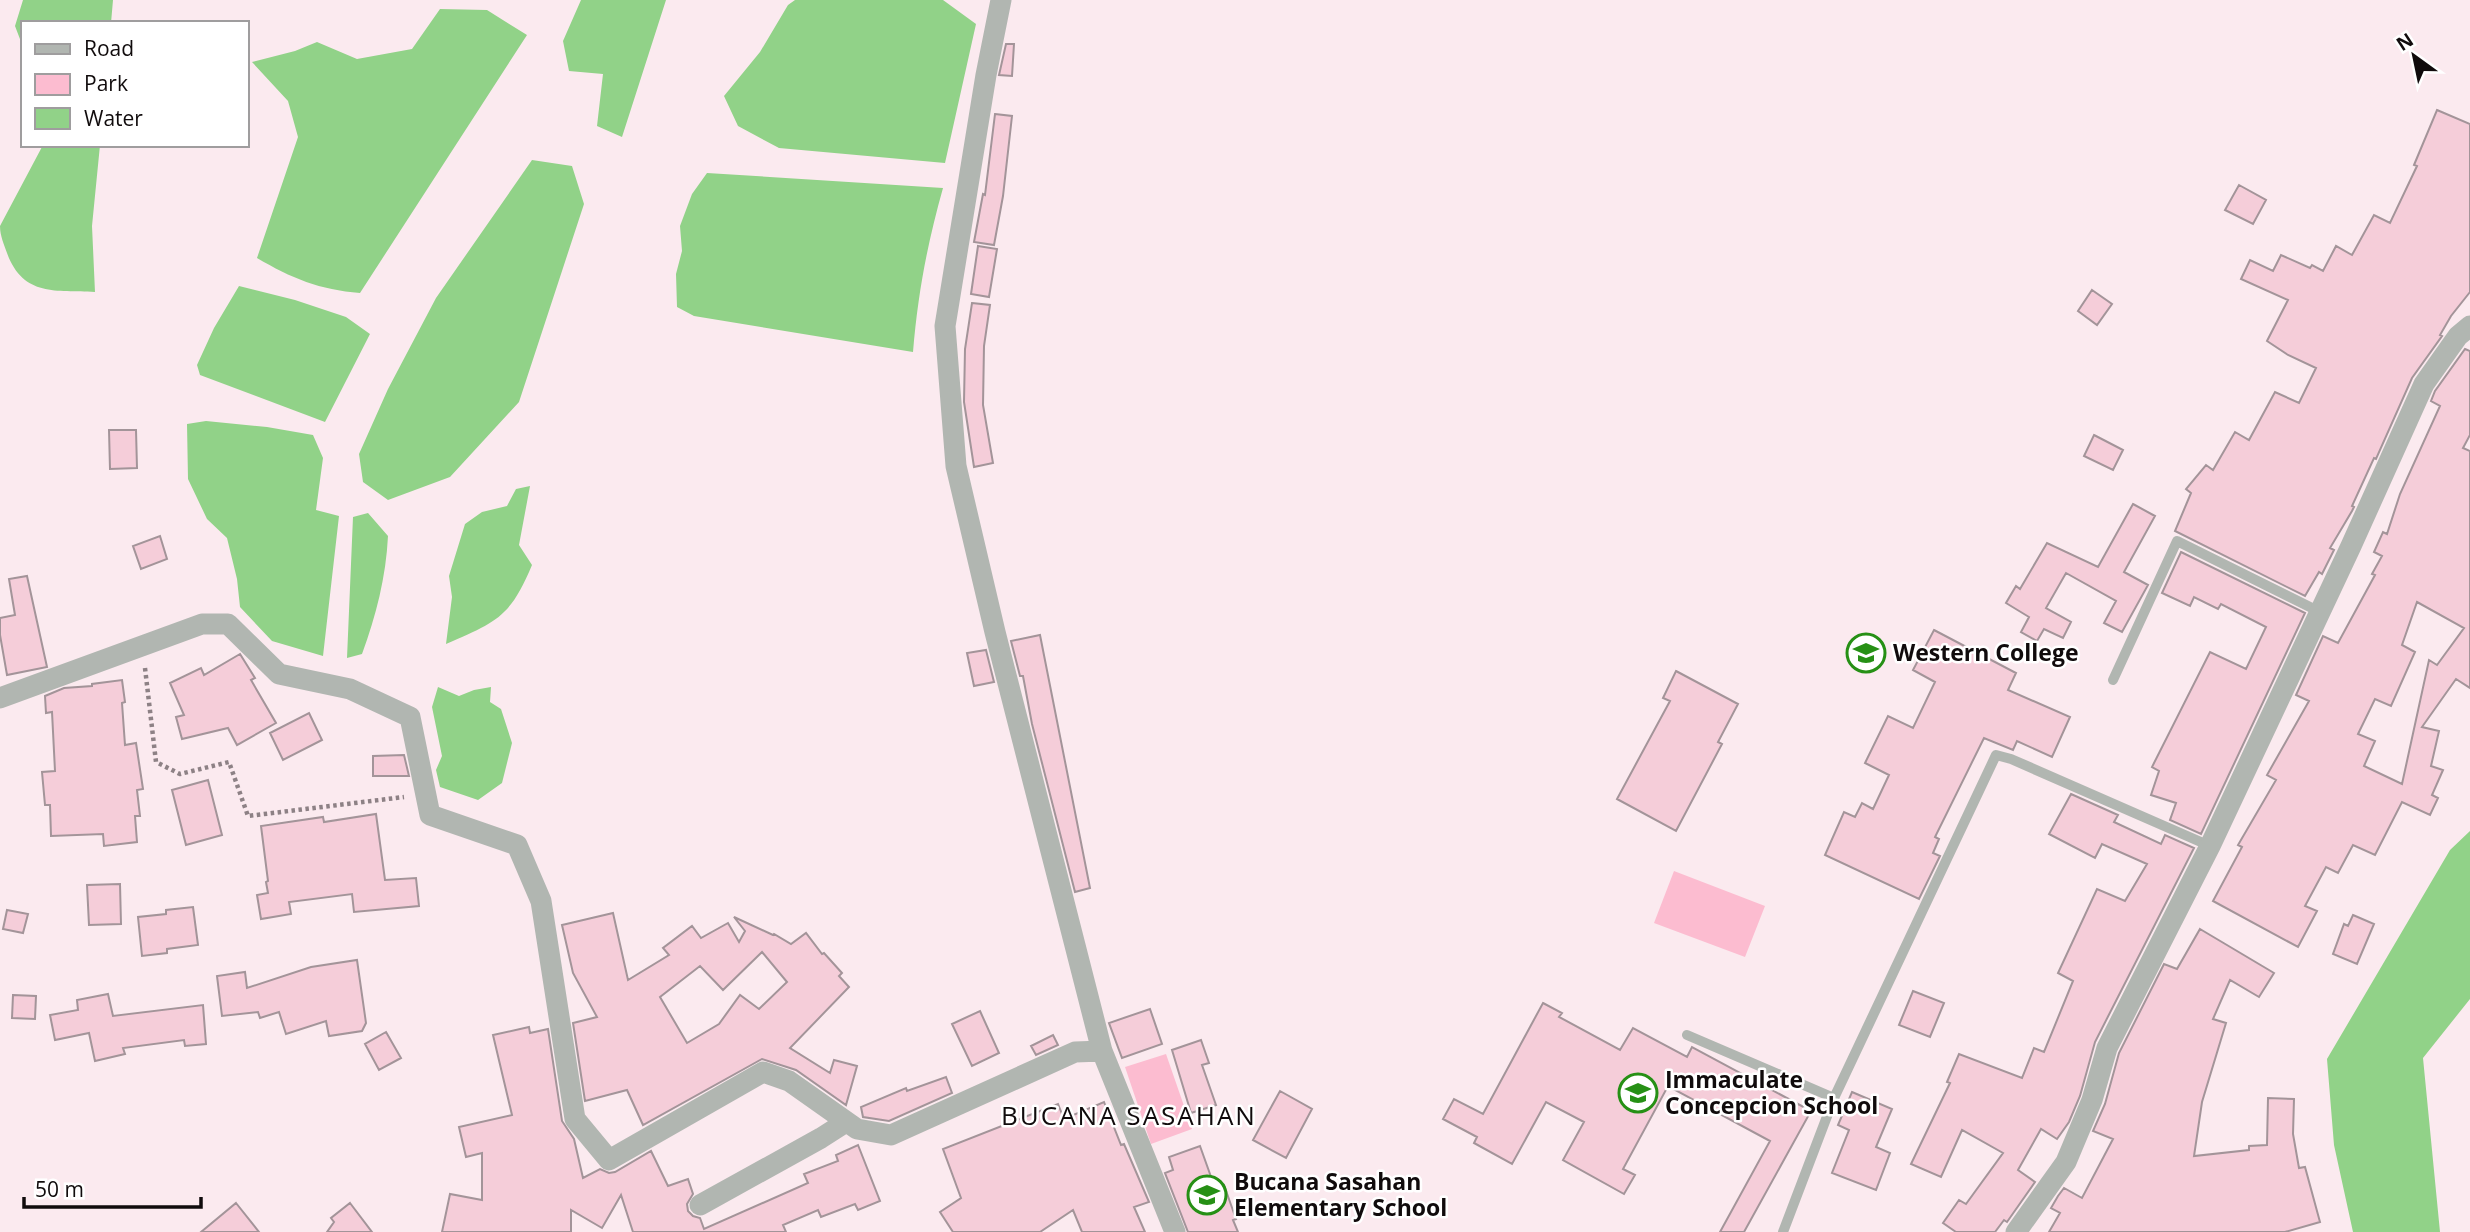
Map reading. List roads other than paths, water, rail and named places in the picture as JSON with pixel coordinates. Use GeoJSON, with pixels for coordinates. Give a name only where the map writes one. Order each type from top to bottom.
{"type":"FeatureCollection","features":[{"type":"Feature","properties":{"kind":"street"},"geometry":{"type":"LineString","coordinates":[[1001,0],[945,326],[956,466],[998,645],[1102,1051],[1175,1232]]}},
{"type":"Feature","properties":{"kind":"street"},"geometry":{"type":"LineString","coordinates":[[2016,1232],[2066,1163],[2092,1100],[2108,1048],[2210,846],[2424,384],[2458,336],[2470,326]]}},
{"type":"Feature","properties":{"kind":"street"},"geometry":{"type":"LineString","coordinates":[[0,698],[202,624],[228,624],[279,674],[349,689],[410,717],[430,815],[517,845],[541,901],[575,1119],[609,1160],[763,1072],[789,1081],[857,1129],[891,1135],[1075,1052],[1102,1051]]}},
{"type":"Feature","properties":{"kind":"street"},"geometry":{"type":"LineString","coordinates":[[700,1205],[846,1122]]}},
{"type":"Feature","properties":{"kind":"lane"},"geometry":{"type":"LineString","coordinates":[[2113,680],[2177,541],[2320,612]]}},
{"type":"Feature","properties":{"kind":"lane"},"geometry":{"type":"LineString","coordinates":[[1783,1232],[1834,1098],[1996,755],[2011,759],[2210,846]]}},
{"type":"Feature","properties":{"kind":"lane"},"geometry":{"type":"LineString","coordinates":[[1687,1035],[1834,1098]]}},
{"type":"Feature","properties":{"kind":"water"},"geometry":{"type":"Polygon","coordinates":[[[23,0],[113,0],[111,21],[21,21],[21,42],[15,26],[23,0]]]}},
{"type":"Feature","properties":{"kind":"water"},"geometry":{"type":"Polygon","coordinates":[[[581,0],[666,0],[622,137],[597,126],[603,74],[569,71],[563,41],[581,0]]]}},
{"type":"Feature","properties":{"kind":"water"},"geometry":{"type":"Polygon","coordinates":[[[795,0],[943,0],[976,24],[945,163],[779,148],[738,126],[724,96],[760,52],[788,5],[795,0]]]}},
{"type":"Feature","properties":{"kind":"water"},"geometry":{"type":"Polygon","coordinates":[[[440,9],[487,10],[527,35],[360,293],[306,282],[257,258],[298,137],[288,101],[252,62],[295,51],[317,42],[357,59],[412,49],[440,9]]]}},
{"type":"Feature","properties":{"kind":"water"},"geometry":{"type":"Polygon","coordinates":[[[42,147],[100,147],[92,226],[95,292],[54,290],[32,284],[14,267],[3,243],[0,226],[42,147]]]}},
{"type":"Feature","properties":{"kind":"water"},"geometry":{"type":"Polygon","coordinates":[[[532,160],[572,166],[584,204],[519,402],[450,477],[388,500],[363,482],[359,454],[388,389],[436,298],[532,160]]]}},
{"type":"Feature","properties":{"kind":"water"},"geometry":{"type":"Polygon","coordinates":[[[707,173],[943,188],[924,269],[913,352],[694,316],[677,307],[676,274],[682,251],[680,226],[692,194],[707,173]]]}},
{"type":"Feature","properties":{"kind":"water"},"geometry":{"type":"Polygon","coordinates":[[[239,286],[295,300],[346,317],[370,334],[325,422],[200,375],[197,365],[214,328],[239,286]]]}},
{"type":"Feature","properties":{"kind":"water"},"geometry":{"type":"Polygon","coordinates":[[[206,421],[313,435],[323,458],[316,510],[339,516],[323,656],[272,641],[240,607],[237,579],[227,538],[207,519],[188,479],[187,424],[206,421]]]}},
{"type":"Feature","properties":{"kind":"water"},"geometry":{"type":"Polygon","coordinates":[[[530,486],[519,545],[532,565],[524,583],[499,616],[477,630],[446,644],[452,597],[449,576],[465,524],[482,512],[507,506],[516,489],[530,486]]]}},
{"type":"Feature","properties":{"kind":"water"},"geometry":{"type":"Polygon","coordinates":[[[368,513],[388,536],[383,581],[362,654],[347,658],[353,517],[368,513]]]}},
{"type":"Feature","properties":{"kind":"water"},"geometry":{"type":"Polygon","coordinates":[[[438,687],[459,696],[491,687],[490,702],[501,709],[512,743],[502,783],[478,800],[440,787],[436,770],[442,756],[432,707],[438,687]]]}},
{"type":"Feature","properties":{"kind":"water"},"geometry":{"type":"Polygon","coordinates":[[[2470,831],[2470,999],[2423,1058],[2440,1232],[2353,1232],[2334,1145],[2327,1059],[2450,850],[2470,831]]]}},
{"type":"Feature","properties":{"kind":"place","name":"Western College"},"geometry":{"type":"Point","coordinates":[1866,653]}},
{"type":"Feature","properties":{"kind":"place","name":"Immaculate Concepcion School"},"geometry":{"type":"Point","coordinates":[1638,1093]}},
{"type":"Feature","properties":{"kind":"place","name":"Bucana Sasahan Elementary School"},"geometry":{"type":"Point","coordinates":[1207,1195]}},
{"type":"Feature","properties":{"kind":"district","name":"BUCANA SASAHAN"},"geometry":{"type":"Point","coordinates":[1129,1116]}}]}
